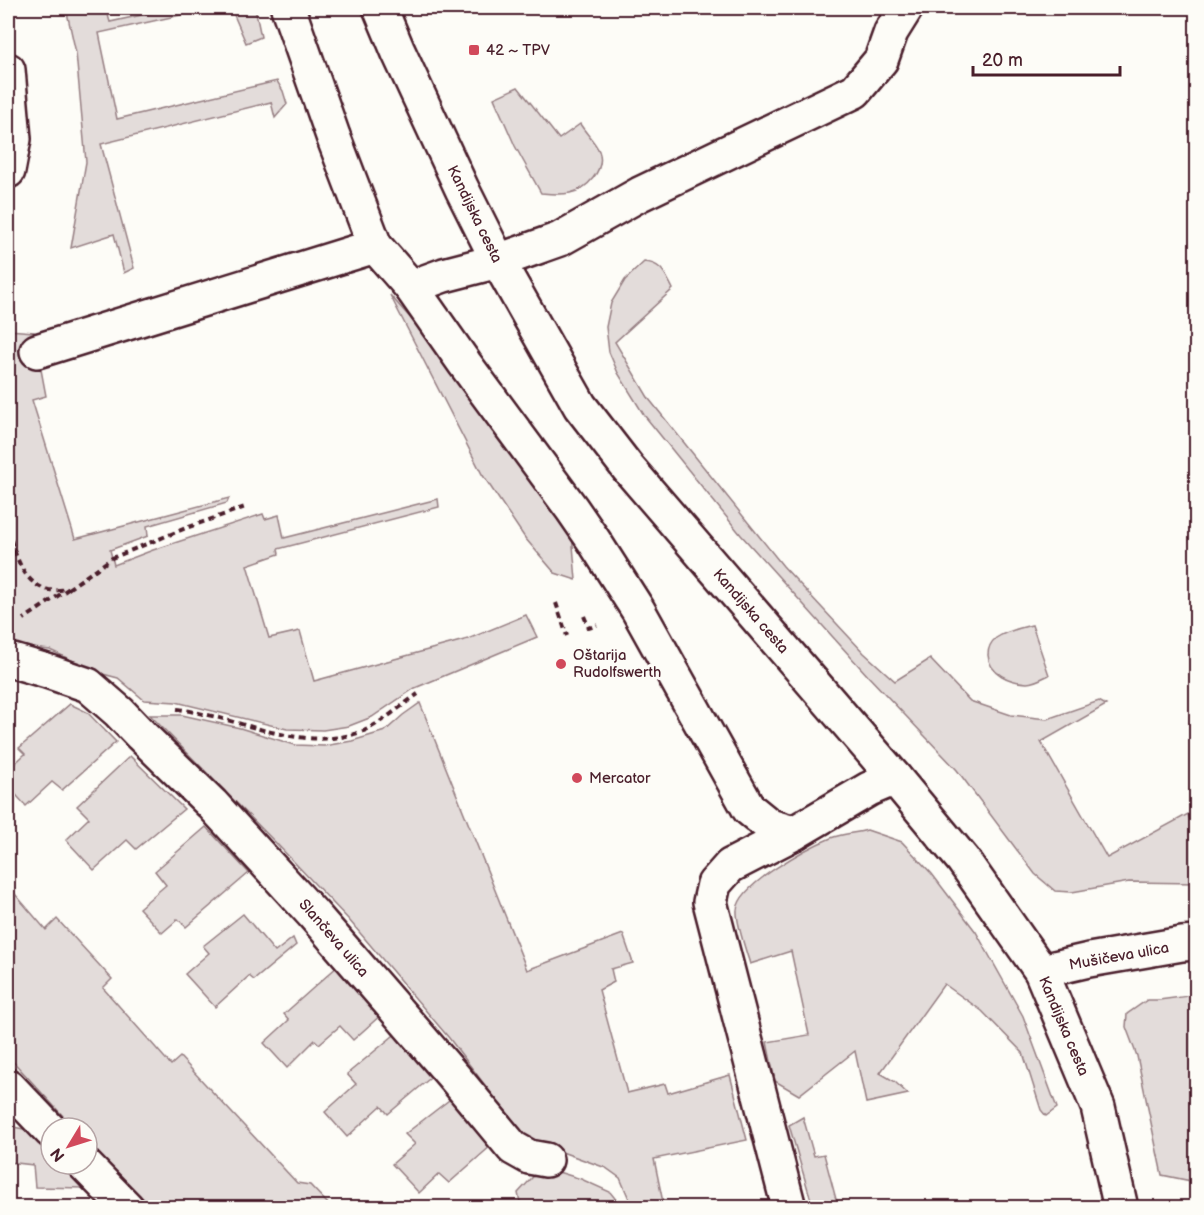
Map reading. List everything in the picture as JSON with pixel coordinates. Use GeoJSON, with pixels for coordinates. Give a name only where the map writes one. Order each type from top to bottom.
{"type":"FeatureCollection","features":[{"type":"Feature","properties":{"kind":"main road"},"geometry":{"type":"LineString","coordinates":[[288,8],[375,246],[411,287],[594,542],[638,610],[749,809],[770,826],[794,833]]}},
{"type":"Feature","properties":{"kind":"main road","name":"Kandijska cesta"},"geometry":{"type":"LineString","coordinates":[[380,8],[457,179],[498,261],[580,406],[628,468],[963,860],[1041,971],[1098,1107],[1121,1208]]}},
{"type":"Feature","properties":{"kind":"main road"},"geometry":{"type":"LineString","coordinates":[[411,287],[444,275],[498,261],[560,239],[640,194],[855,91],[881,60],[891,32],[906,8]]}},
{"type":"Feature","properties":{"kind":"main road"},"geometry":{"type":"LineString","coordinates":[[8,70],[14,139],[8,171]]}},
{"type":"Feature","properties":{"kind":"main road"},"geometry":{"type":"LineString","coordinates":[[37,351],[375,246]]}},
{"type":"Feature","properties":{"kind":"main road","name":"Slančeva ulica"},"geometry":{"type":"LineString","coordinates":[[8,661],[88,685],[119,712],[212,804],[313,914],[513,1148],[529,1157],[546,1160]]}},
{"type":"Feature","properties":{"kind":"main road"},"geometry":{"type":"LineString","coordinates":[[789,1208],[710,902],[714,884],[730,866],[794,833],[869,789],[895,778]]}},
{"type":"Feature","properties":{"kind":"main road","name":"Mušičeva ulica"},"geometry":{"type":"LineString","coordinates":[[1041,971],[1089,960],[1182,944],[1197,944]]}},
{"type":"Feature","properties":{"kind":"main road"},"geometry":{"type":"LineString","coordinates":[[8,1086],[39,1118]]}},
{"type":"Feature","properties":{"kind":"main road"},"geometry":{"type":"LineString","coordinates":[[96,1176],[127,1208]]}},
{"type":"Feature","properties":{"kind":"path"},"geometry":{"type":"LineString","coordinates":[[16,624],[112,558],[248,506]]}},
{"type":"Feature","properties":{"kind":"path"},"geometry":{"type":"LineString","coordinates":[[8,530],[18,559],[26,574],[37,586],[51,590],[68,590]]}},
{"type":"Feature","properties":{"kind":"path"},"geometry":{"type":"LineString","coordinates":[[556,603],[567,636]]}},
{"type":"Feature","properties":{"kind":"path"},"geometry":{"type":"LineString","coordinates":[[584,616],[590,628]]}},
{"type":"Feature","properties":{"kind":"path"},"geometry":{"type":"LineString","coordinates":[[119,712],[148,707],[183,709],[286,736],[329,739],[362,731],[418,694]]}},
{"type":"Feature","properties":{"kind":"shaded area"},"geometry":{"type":"Polygon","coordinates":[[[66,8],[106,8],[110,22],[173,8],[212,8],[99,33],[117,119],[277,81],[287,104],[275,118],[271,102],[101,144],[134,268],[124,273],[114,234],[71,248],[86,162],[76,53],[66,8]]]}},
{"type":"Feature","properties":{"kind":"shaded area"},"geometry":{"type":"Polygon","coordinates":[[[231,8],[255,8],[261,37],[246,43],[231,8]]]}},
{"type":"Feature","properties":{"kind":"shaded area"},"geometry":{"type":"Polygon","coordinates":[[[518,87],[559,139],[580,124],[599,151],[600,165],[597,172],[582,188],[567,194],[541,193],[515,146],[494,98],[518,87]]]}},
{"type":"Feature","properties":{"kind":"shaded area"},"geometry":{"type":"Polygon","coordinates":[[[644,262],[659,267],[673,289],[615,342],[649,399],[783,566],[864,653],[895,681],[930,659],[970,701],[1011,715],[1047,719],[1099,701],[1106,705],[1041,742],[1107,858],[1188,814],[1196,839],[1196,883],[1129,882],[1072,892],[1055,891],[1035,874],[957,770],[868,676],[741,535],[644,415],[618,373],[609,352],[606,327],[611,303],[625,280],[644,262]]]}},
{"type":"Feature","properties":{"kind":"shaded area"},"geometry":{"type":"Polygon","coordinates":[[[390,295],[421,330],[572,534],[576,580],[555,573],[525,538],[482,474],[390,295]]]}},
{"type":"Feature","properties":{"kind":"shaded area"},"geometry":{"type":"Polygon","coordinates":[[[8,330],[34,332],[46,396],[32,400],[75,539],[229,498],[227,503],[147,526],[148,536],[110,550],[114,565],[263,514],[265,519],[279,515],[284,538],[438,499],[439,507],[278,549],[279,554],[247,565],[269,638],[300,631],[314,681],[468,639],[526,615],[537,637],[415,688],[372,717],[349,726],[323,730],[287,729],[176,702],[144,700],[118,678],[99,673],[50,650],[8,645],[8,330]]]}},
{"type":"Feature","properties":{"kind":"shaded area"},"geometry":{"type":"Polygon","coordinates":[[[1032,625],[1049,675],[1027,683],[1007,679],[996,672],[989,662],[989,648],[996,638],[1004,633],[1032,625]]]}},
{"type":"Feature","properties":{"kind":"shaded area"},"geometry":{"type":"Polygon","coordinates":[[[420,703],[527,970],[623,934],[633,963],[611,969],[614,982],[599,990],[627,1093],[665,1084],[668,1093],[730,1075],[747,1140],[654,1159],[664,1207],[633,1208],[620,1178],[606,1168],[526,1139],[449,1038],[349,920],[150,715],[182,715],[240,728],[295,745],[324,746],[352,741],[385,731],[420,703]]]}},
{"type":"Feature","properties":{"kind":"shaded area"},"geometry":{"type":"Polygon","coordinates":[[[70,704],[87,712],[116,742],[62,790],[52,782],[26,806],[8,786],[8,770],[25,754],[19,748],[70,704]]]}},
{"type":"Feature","properties":{"kind":"shaded area"},"geometry":{"type":"Polygon","coordinates":[[[130,756],[184,809],[136,849],[127,840],[94,870],[66,840],[89,818],[77,806],[130,756]]]}},
{"type":"Feature","properties":{"kind":"shaded area"},"geometry":{"type":"Polygon","coordinates":[[[206,827],[249,873],[186,927],[178,919],[162,933],[139,908],[166,885],[155,871],[206,827]]]}},
{"type":"Feature","properties":{"kind":"shaded area"},"geometry":{"type":"Polygon","coordinates":[[[867,830],[902,842],[932,874],[976,932],[1023,1016],[1057,1108],[1046,1116],[1041,1110],[1023,1053],[982,1011],[944,984],[880,1073],[894,1081],[908,1094],[866,1103],[855,1051],[799,1095],[775,1081],[767,1042],[809,1035],[791,951],[750,964],[738,922],[737,910],[749,889],[776,868],[807,849],[831,838],[867,830]]]}},
{"type":"Feature","properties":{"kind":"shaded area"},"geometry":{"type":"Polygon","coordinates":[[[8,886],[46,930],[57,919],[112,979],[103,988],[171,1065],[180,1057],[297,1183],[310,1185],[331,1207],[152,1207],[99,1155],[99,1116],[63,1116],[8,1056],[8,886]]]}},
{"type":"Feature","properties":{"kind":"shaded area"},"geometry":{"type":"Polygon","coordinates":[[[243,914],[275,952],[293,938],[296,945],[254,980],[249,976],[215,1007],[185,974],[209,953],[203,946],[243,914]]]}},
{"type":"Feature","properties":{"kind":"shaded area"},"geometry":{"type":"Polygon","coordinates":[[[339,965],[382,1014],[353,1040],[340,1026],[319,1044],[315,1040],[287,1068],[264,1043],[289,1020],[284,1014],[339,965]]]}},
{"type":"Feature","properties":{"kind":"shaded area"},"geometry":{"type":"Polygon","coordinates":[[[1196,995],[1196,1182],[1162,1175],[1137,1056],[1126,1027],[1127,1014],[1147,1000],[1196,995]]]}},
{"type":"Feature","properties":{"kind":"shaded area"},"geometry":{"type":"Polygon","coordinates":[[[399,1031],[435,1074],[388,1114],[381,1106],[347,1137],[325,1112],[356,1084],[347,1074],[399,1031]]]}},
{"type":"Feature","properties":{"kind":"shaded area"},"geometry":{"type":"Polygon","coordinates":[[[453,1097],[492,1145],[449,1183],[439,1174],[419,1193],[392,1164],[415,1144],[405,1134],[453,1097]]]}},
{"type":"Feature","properties":{"kind":"shaded area"},"geometry":{"type":"Polygon","coordinates":[[[803,1117],[814,1156],[824,1154],[837,1203],[832,1203],[833,1207],[813,1207],[789,1125],[803,1117]]]}},
{"type":"Feature","properties":{"kind":"shaded area"},"geometry":{"type":"Polygon","coordinates":[[[8,1126],[34,1131],[39,1137],[39,1176],[74,1176],[84,1188],[35,1187],[33,1165],[8,1162],[8,1126]]]}},
{"type":"Feature","properties":{"kind":"shaded area"},"geometry":{"type":"Polygon","coordinates":[[[542,1167],[581,1179],[610,1192],[622,1207],[521,1207],[518,1193],[542,1167]]]}},
{"type":"Feature","properties":{"kind":"place","name":"42 ~ TPV"},"geometry":{"type":"Point","coordinates":[474,50]}},
{"type":"Feature","properties":{"kind":"place","name":"Oštarija Rudolfswerth"},"geometry":{"type":"Point","coordinates":[561,664]}},
{"type":"Feature","properties":{"kind":"place","name":"Mercator"},"geometry":{"type":"Point","coordinates":[577,778]}}]}
